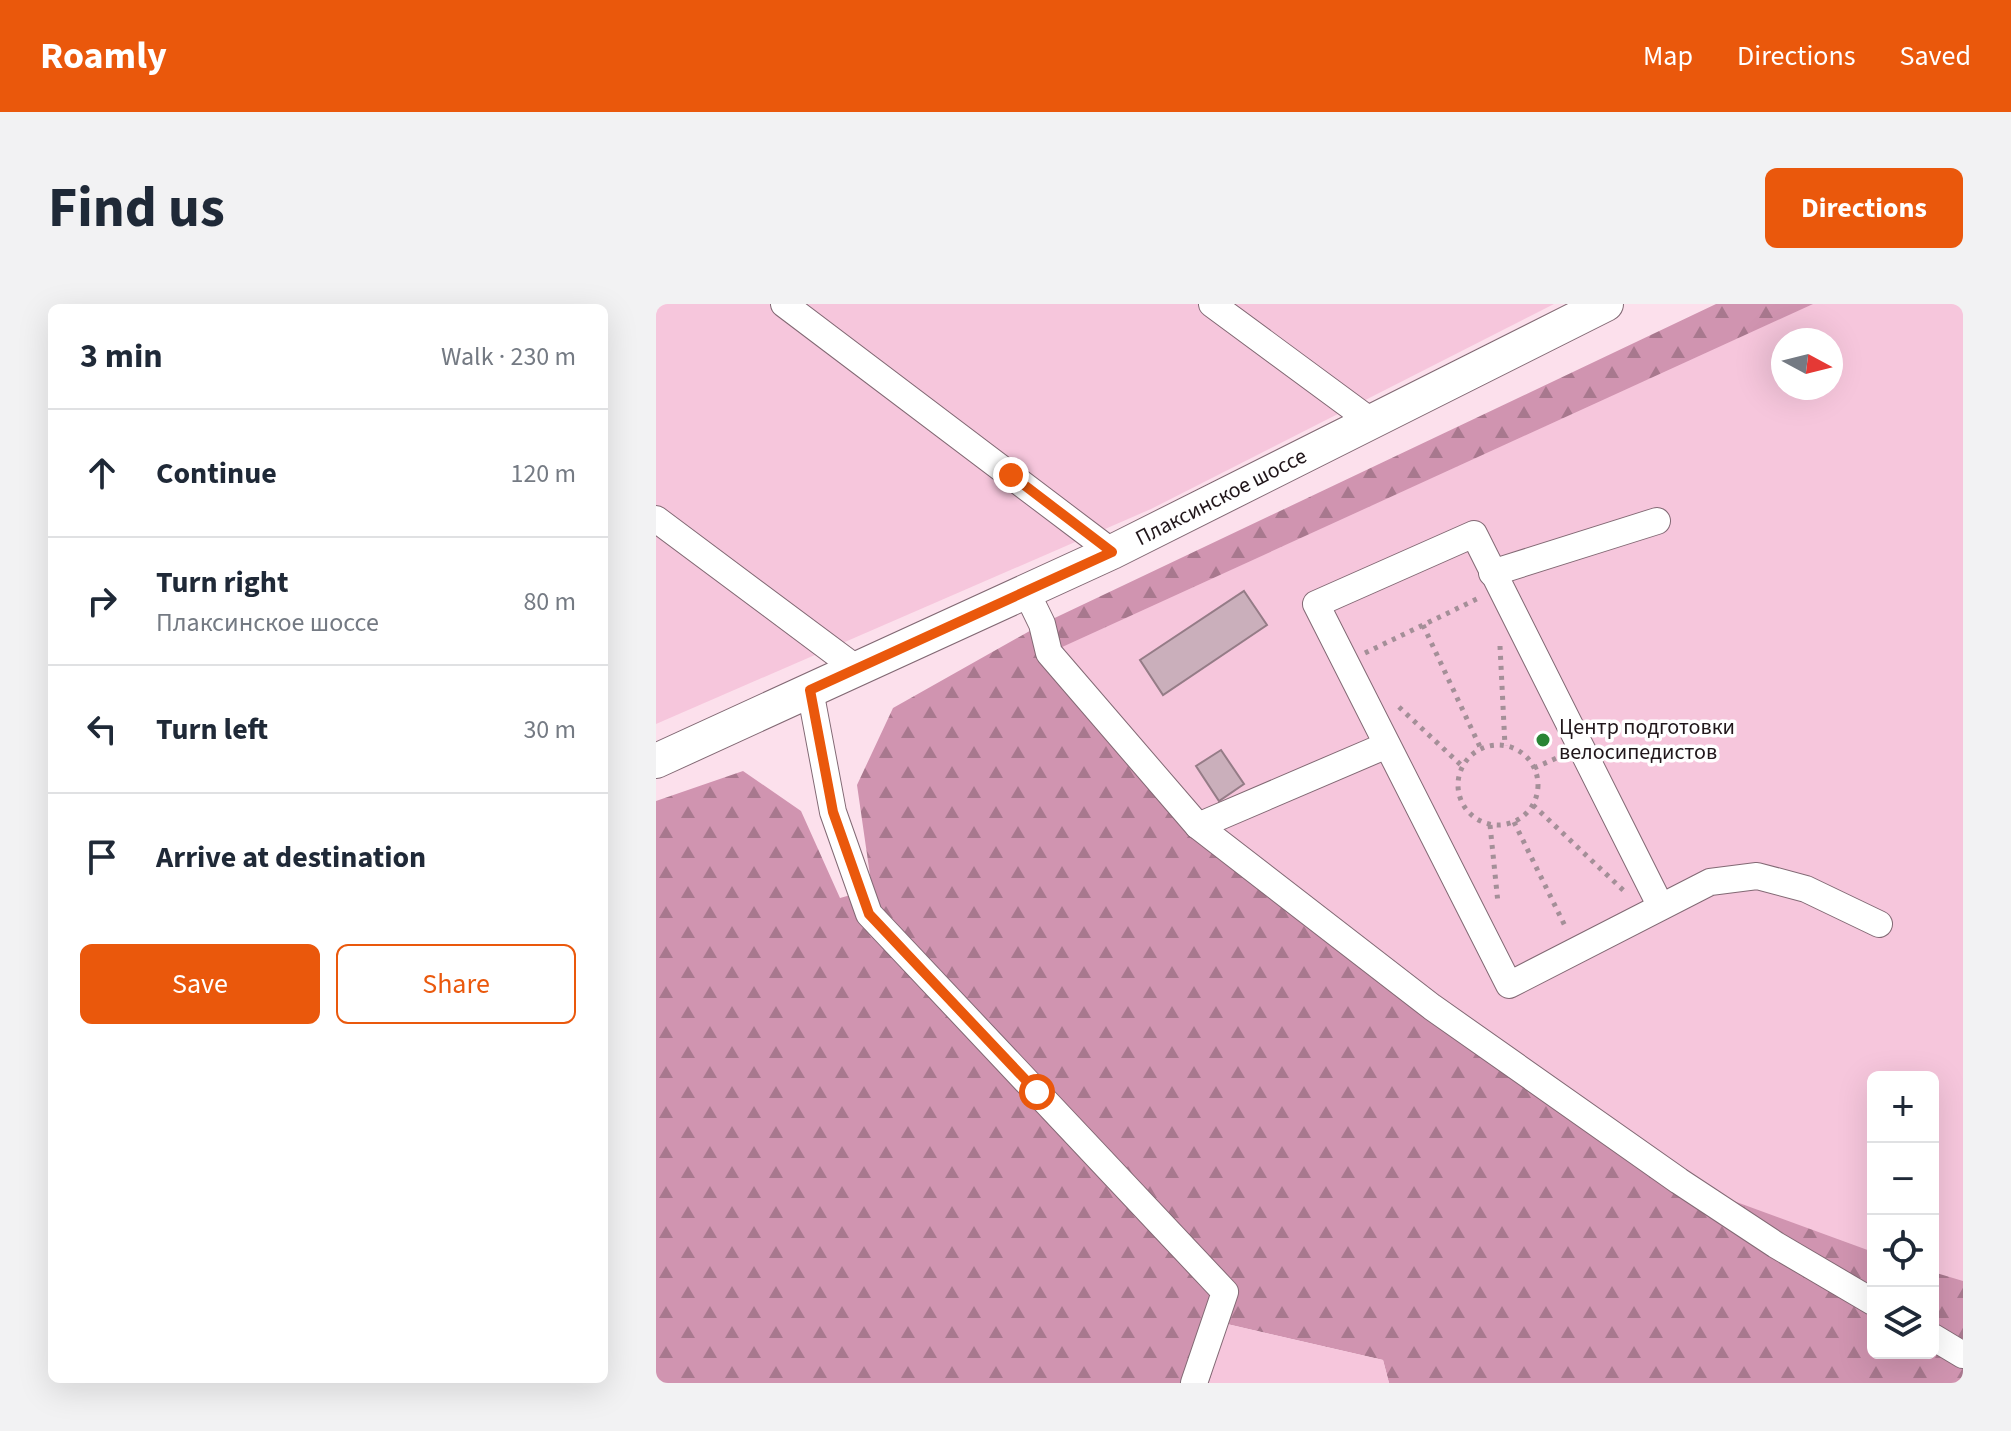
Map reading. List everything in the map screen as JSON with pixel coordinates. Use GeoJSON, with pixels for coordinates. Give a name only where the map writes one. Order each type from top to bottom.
{"type":"FeatureCollection","features":[{"type":"Feature","properties":{"kind":"main road","name":"Плаксинское шоссе"},"geometry":{"type":"LineString","coordinates":[[656,761],[1112,552],[1606,304]]}},
{"type":"Feature","properties":{"kind":"lane"},"geometry":{"type":"LineString","coordinates":[[784,304],[1112,552]]}},
{"type":"Feature","properties":{"kind":"lane"},"geometry":{"type":"LineString","coordinates":[[1212,304],[1372,422]]}},
{"type":"Feature","properties":{"kind":"lane"},"geometry":{"type":"LineString","coordinates":[[656,519],[857,669]]}},
{"type":"Feature","properties":{"kind":"lane"},"geometry":{"type":"LineString","coordinates":[[1492,573],[1657,521]]}},
{"type":"Feature","properties":{"kind":"lane"},"geometry":{"type":"LineString","coordinates":[[1661,907],[1474,534],[1316,604],[1509,985],[1710,882],[1757,876],[1806,889],[1879,924]]}},
{"type":"Feature","properties":{"kind":"lane"},"geometry":{"type":"LineString","coordinates":[[1026,591],[1042,624],[1049,653],[1198,826],[1432,1007],[1763,1237],[1867,1298]]}},
{"type":"Feature","properties":{"kind":"lane"},"geometry":{"type":"LineString","coordinates":[[810,690],[833,812],[869,914],[1225,1292],[1194,1383]]}},
{"type":"Feature","properties":{"kind":"lane"},"geometry":{"type":"LineString","coordinates":[[1198,826],[1387,745]]}},
{"type":"Feature","properties":{"kind":"lane"},"geometry":{"type":"LineString","coordinates":[[1939,1341],[1963,1355]]}},
{"type":"Feature","properties":{"kind":"path"},"geometry":{"type":"LineString","coordinates":[[1367,665],[1362,654],[1484,596],[1489,607]]}},
{"type":"Feature","properties":{"kind":"path"},"geometry":{"type":"LineString","coordinates":[[1423,625],[1481,749]]}},
{"type":"Feature","properties":{"kind":"path"},"geometry":{"type":"LineString","coordinates":[[1500,644],[1505,746]]}},
{"type":"Feature","properties":{"kind":"path"},"geometry":{"type":"LineString","coordinates":[[1388,697],[1462,766]]}},
{"type":"Feature","properties":{"kind":"path"},"geometry":{"type":"LineString","coordinates":[[1553,743],[1566,770]]}},
{"type":"Feature","properties":{"kind":"path"},"geometry":{"type":"LineString","coordinates":[[1505,746],[1527,758],[1538,781],[1533,805],[1514,822],[1490,825],[1468,813],[1461,802],[1458,790],[1462,766],[1481,749],[1505,746]]}},
{"type":"Feature","properties":{"kind":"path"},"geometry":{"type":"LineString","coordinates":[[1534,768],[1560,757]]}},
{"type":"Feature","properties":{"kind":"path"},"geometry":{"type":"LineString","coordinates":[[1533,805],[1624,892]]}},
{"type":"Feature","properties":{"kind":"path"},"geometry":{"type":"LineString","coordinates":[[1514,822],[1570,936]]}},
{"type":"Feature","properties":{"kind":"path"},"geometry":{"type":"LineString","coordinates":[[1490,825],[1499,919]]}},
{"type":"Feature","properties":{"kind":"path"},"geometry":{"type":"LineString","coordinates":[[1611,865],[1628,899]]}},
{"type":"Feature","properties":{"kind":"green space"},"geometry":{"type":"Polygon","coordinates":[[[1716,304],[1875,304],[1814,328],[1771,328],[1771,345],[1105,640],[1867,1214],[1867,1359],[1939,1359],[1939,1254],[1963,1264],[1963,1383],[1389,1383],[1383,1360],[1227,1324],[1209,1383],[656,1383],[656,801],[743,771],[801,811],[840,898],[872,889],[857,785],[893,708],[1042,624],[1716,304]]]}},
{"type":"Feature","properties":{"kind":"shaded area"},"geometry":{"type":"Polygon","coordinates":[[[656,304],[1554,304],[1151,509],[656,724],[656,304]]]}},
{"type":"Feature","properties":{"kind":"shaded area","name":"Центр подготовки велосипедистов"},"geometry":{"type":"Polygon","coordinates":[[[1813,304],[1963,304],[1963,1281],[1939,1274],[1939,1071],[1867,1071],[1867,1250],[1679,1181],[1198,826],[1049,653],[1813,304]]]}},
{"type":"Feature","properties":{"kind":"shaded area"},"geometry":{"type":"Polygon","coordinates":[[[1227,1324],[1383,1360],[1389,1383],[1209,1383],[1227,1324]]]}},
{"type":"Feature","properties":{"kind":"building"},"geometry":{"type":"Polygon","coordinates":[[[1244,591],[1267,625],[1163,695],[1140,660],[1244,591]]]}},
{"type":"Feature","properties":{"kind":"building"},"geometry":{"type":"Polygon","coordinates":[[[1221,750],[1244,784],[1219,801],[1196,766],[1221,750]]]}},
{"type":"Feature","properties":{"kind":"place","name":"Центр подготовки велосипедистов"},"geometry":{"type":"Point","coordinates":[1543,740]}},
{"type":"Feature","properties":{"kind":"route"},"geometry":{"type":"LineString","coordinates":[[1011,475],[1112,552],[810,690],[833,812],[869,914],[1037,1092]]}}]}
